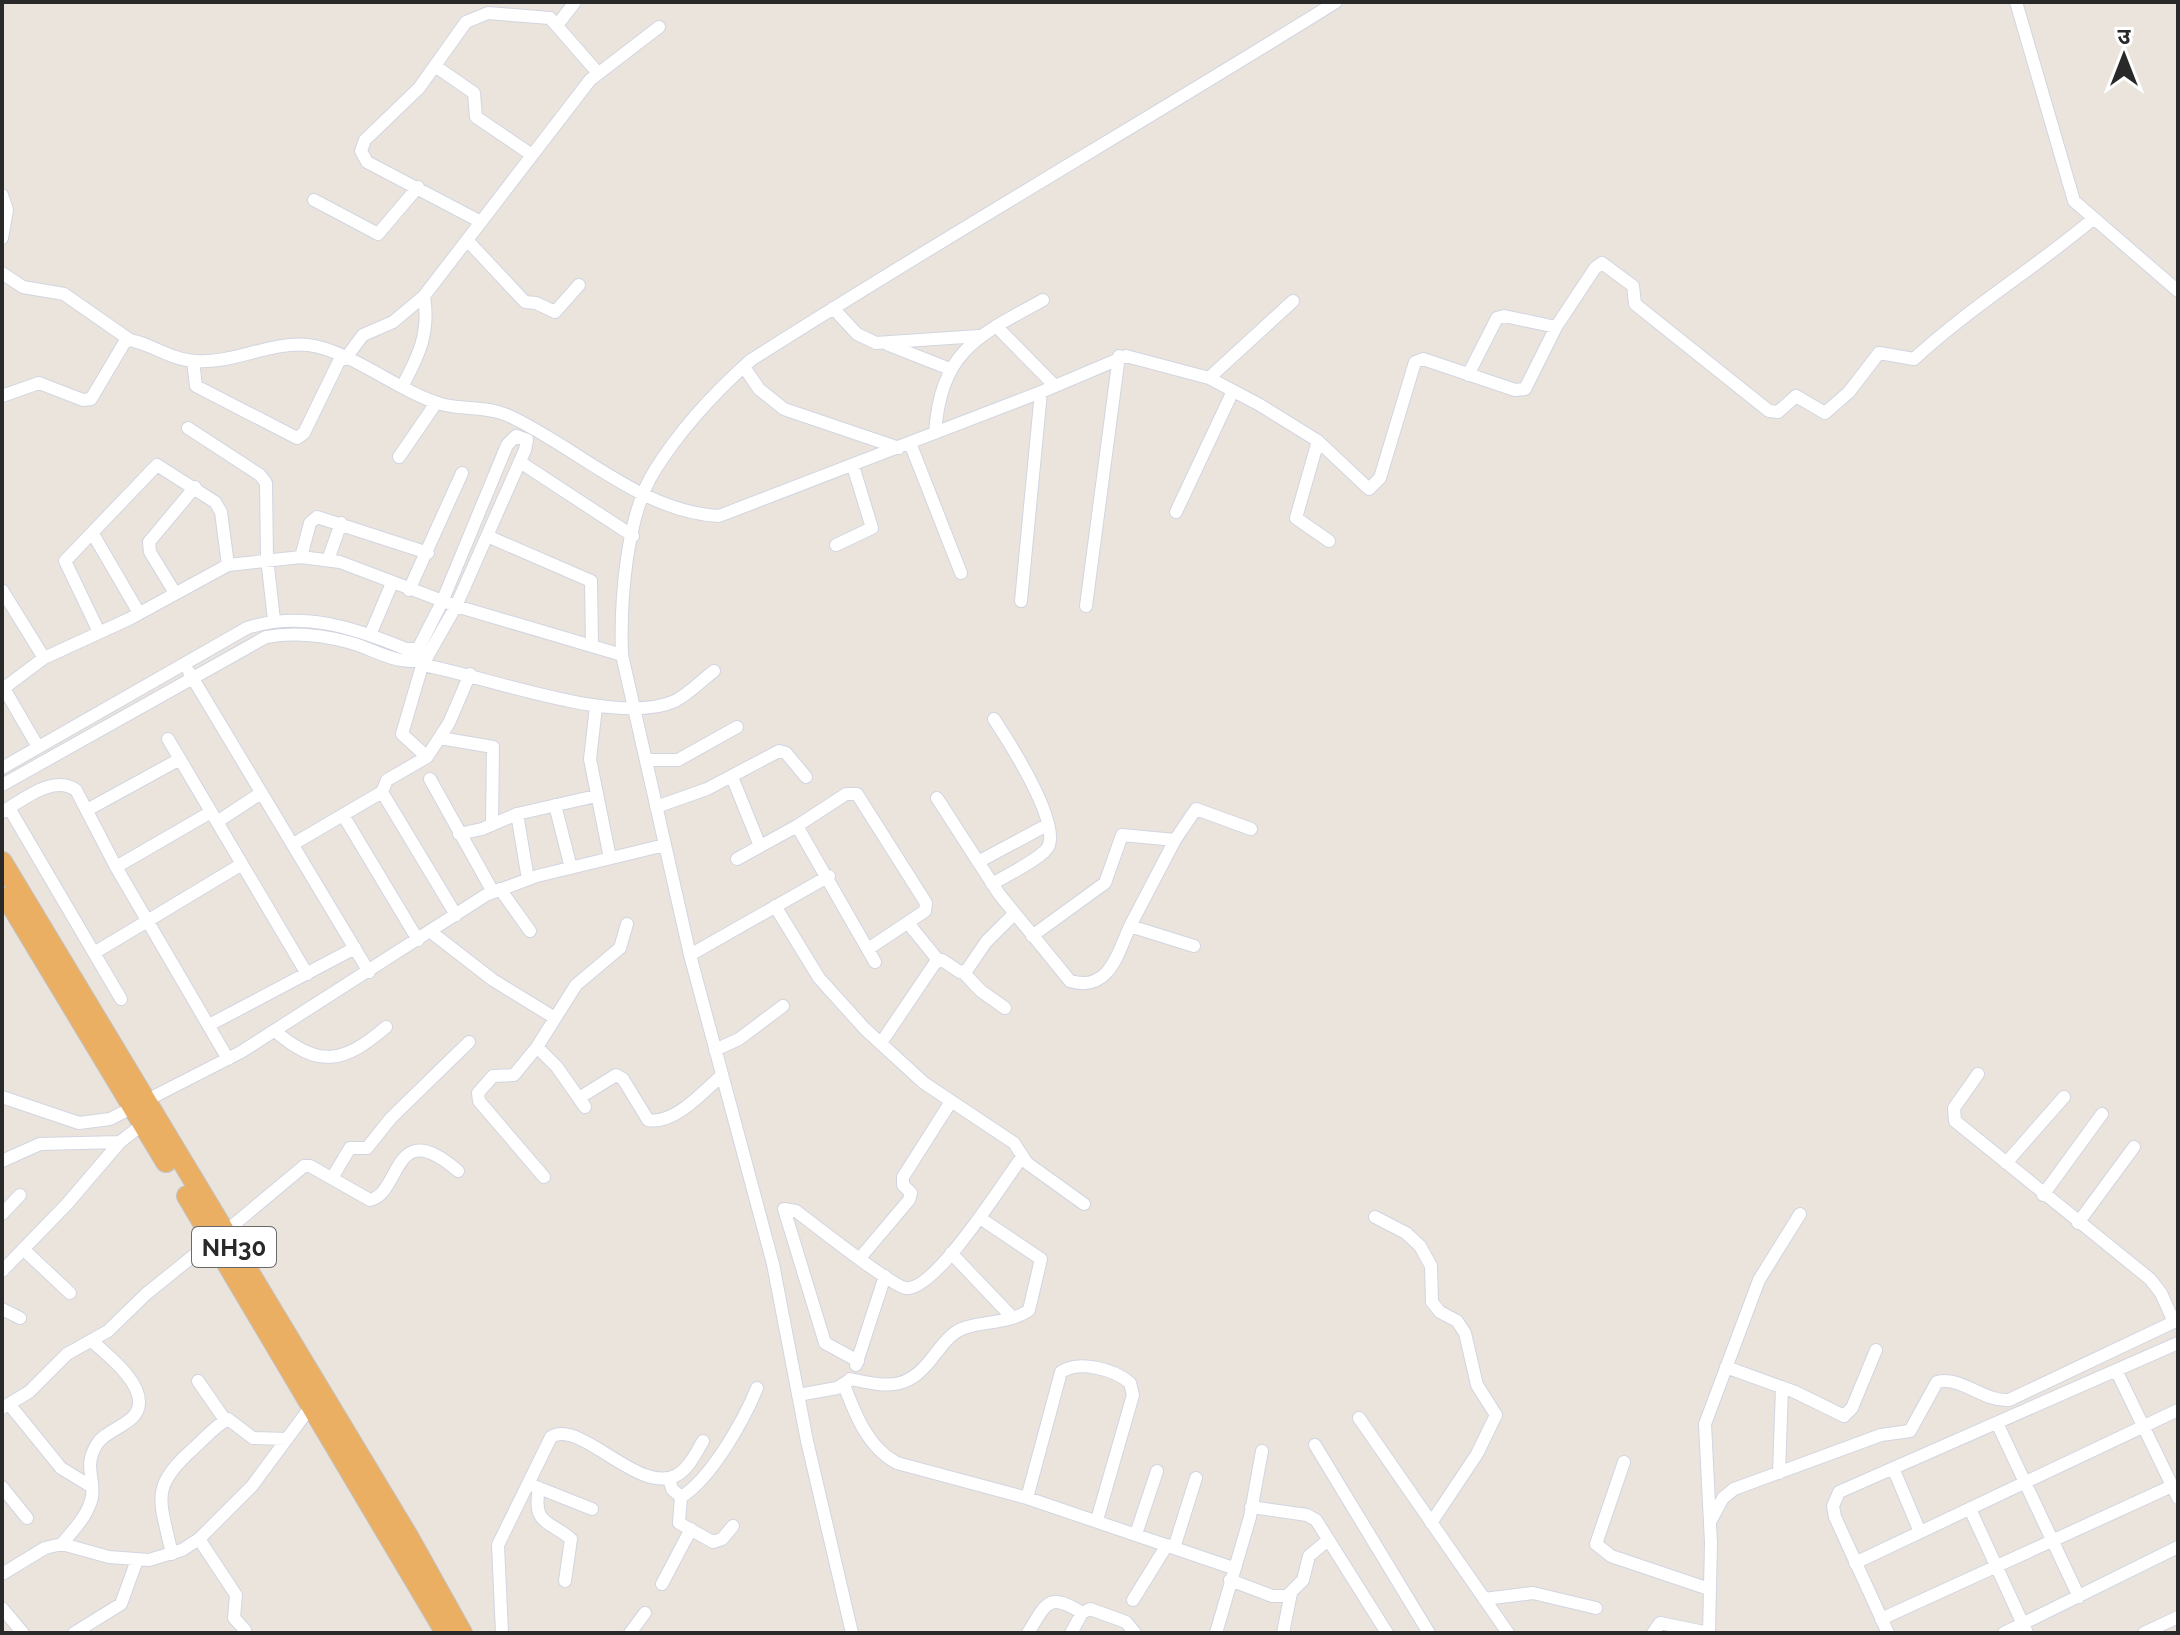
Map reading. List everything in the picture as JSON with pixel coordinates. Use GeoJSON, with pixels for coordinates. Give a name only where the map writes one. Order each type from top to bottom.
{"type":"FeatureCollection","features":[{"type":"Feature","properties":{"kind":"highway","name":"NH30"},"geometry":{"type":"LineString","coordinates":[[2,862],[140,1111]]}},
{"type":"Feature","properties":{"kind":"highway","name":"NH30"},"geometry":{"type":"LineString","coordinates":[[2,889],[462,1633]]}},
{"type":"Feature","properties":{"kind":"highway","name":"NH30"},"geometry":{"type":"LineString","coordinates":[[219,1236],[312,1405],[446,1633]]}},
{"type":"Feature","properties":{"kind":"street"},"geometry":{"type":"LineString","coordinates":[[558,24],[575,2]]}},
{"type":"Feature","properties":{"kind":"street"},"geometry":{"type":"LineString","coordinates":[[852,1633],[798,1395],[773,1264],[690,955],[622,655],[620,605],[644,494],[655,470],[726,382],[744,367],[833,308],[1336,2]]}},
{"type":"Feature","properties":{"kind":"street"},"geometry":{"type":"LineString","coordinates":[[2016,2],[2064,157],[2074,201],[2178,291]]}},
{"type":"Feature","properties":{"kind":"street"},"geometry":{"type":"LineString","coordinates":[[481,222],[364,160],[361,151],[376,127],[413,96],[466,22],[480,14],[534,14],[558,24],[598,73]]}},
{"type":"Feature","properties":{"kind":"street"},"geometry":{"type":"LineString","coordinates":[[193,361],[196,386],[297,438],[304,433],[343,358],[363,335],[393,322],[424,296],[598,73],[659,27]]}},
{"type":"Feature","properties":{"kind":"street"},"geometry":{"type":"LineString","coordinates":[[435,66],[474,93],[476,117],[532,155]]}},
{"type":"Feature","properties":{"kind":"street"},"geometry":{"type":"LineString","coordinates":[[314,200],[378,234],[418,187]]}},
{"type":"Feature","properties":{"kind":"street"},"geometry":{"type":"LineString","coordinates":[[2,195],[7,210],[2,238]]}},
{"type":"Feature","properties":{"kind":"street"},"geometry":{"type":"LineString","coordinates":[[2,273],[23,287],[64,294],[130,340],[172,358],[225,361],[307,345],[343,358],[436,403],[503,413],[644,494],[698,513],[719,516],[1041,392],[1119,356],[1143,357],[1209,378],[1318,441],[1364,487],[1374,487],[1415,362],[1423,359],[1515,390],[1525,389],[1556,327],[1595,268],[1605,263],[1633,286],[1635,304],[1769,411],[1778,412],[1796,396],[1827,413],[1849,392],[1879,353],[1914,359],[1932,341],[2011,285],[2093,219]]}},
{"type":"Feature","properties":{"kind":"street"},"geometry":{"type":"LineString","coordinates":[[467,240],[527,303],[536,303],[555,312],[579,285]]}},
{"type":"Feature","properties":{"kind":"street"},"geometry":{"type":"LineString","coordinates":[[402,387],[424,343],[427,323],[424,296]]}},
{"type":"Feature","properties":{"kind":"street"},"geometry":{"type":"LineString","coordinates":[[935,433],[940,394],[950,369],[979,336],[1043,300]]}},
{"type":"Feature","properties":{"kind":"street"},"geometry":{"type":"LineString","coordinates":[[1209,378],[1293,301]]}},
{"type":"Feature","properties":{"kind":"street"},"geometry":{"type":"LineString","coordinates":[[833,308],[863,339],[886,344],[950,369]]}},
{"type":"Feature","properties":{"kind":"street"},"geometry":{"type":"LineString","coordinates":[[1468,375],[1497,318],[1504,316],[1556,327]]}},
{"type":"Feature","properties":{"kind":"street"},"geometry":{"type":"LineString","coordinates":[[996,326],[1055,386]]}},
{"type":"Feature","properties":{"kind":"street"},"geometry":{"type":"LineString","coordinates":[[886,344],[979,336]]}},
{"type":"Feature","properties":{"kind":"street"},"geometry":{"type":"LineString","coordinates":[[2,396],[39,383],[83,400],[91,399],[121,345],[130,340]]}},
{"type":"Feature","properties":{"kind":"street"},"geometry":{"type":"LineString","coordinates":[[1086,606],[1119,356]]}},
{"type":"Feature","properties":{"kind":"street"},"geometry":{"type":"LineString","coordinates":[[744,367],[759,389],[784,409],[904,445],[961,573]]}},
{"type":"Feature","properties":{"kind":"street"},"geometry":{"type":"LineString","coordinates":[[1176,512],[1233,391]]}},
{"type":"Feature","properties":{"kind":"street"},"geometry":{"type":"LineString","coordinates":[[1021,601],[1041,392]]}},
{"type":"Feature","properties":{"kind":"street"},"geometry":{"type":"LineString","coordinates":[[399,457],[436,403]]}},
{"type":"Feature","properties":{"kind":"street"},"geometry":{"type":"LineString","coordinates":[[188,428],[264,479],[269,518],[267,558],[274,620]]}},
{"type":"Feature","properties":{"kind":"street"},"geometry":{"type":"LineString","coordinates":[[424,662],[434,650],[456,606],[527,440],[516,436],[507,445],[423,644],[424,662],[402,734],[427,757]]}},
{"type":"Feature","properties":{"kind":"street"},"geometry":{"type":"LineString","coordinates":[[1318,441],[1296,518],[1329,541]]}},
{"type":"Feature","properties":{"kind":"street"},"geometry":{"type":"LineString","coordinates":[[520,462],[633,536]]}},
{"type":"Feature","properties":{"kind":"street"},"geometry":{"type":"LineString","coordinates":[[99,632],[65,565],[67,557],[93,534],[157,465],[215,502],[221,512],[228,565]]}},
{"type":"Feature","properties":{"kind":"street"},"geometry":{"type":"LineString","coordinates":[[836,545],[872,528],[853,466]]}},
{"type":"Feature","properties":{"kind":"street"},"geometry":{"type":"LineString","coordinates":[[409,590],[462,473]]}},
{"type":"Feature","properties":{"kind":"street"},"geometry":{"type":"LineString","coordinates":[[175,593],[150,552],[149,542],[195,487]]}},
{"type":"Feature","properties":{"kind":"street"},"geometry":{"type":"LineString","coordinates":[[301,557],[313,519],[341,523],[428,553]]}},
{"type":"Feature","properties":{"kind":"street"},"geometry":{"type":"LineString","coordinates":[[328,560],[341,523]]}},
{"type":"Feature","properties":{"kind":"street"},"geometry":{"type":"LineString","coordinates":[[93,534],[139,613]]}},
{"type":"Feature","properties":{"kind":"street"},"geometry":{"type":"LineString","coordinates":[[487,536],[591,581],[592,644]]}},
{"type":"Feature","properties":{"kind":"street"},"geometry":{"type":"LineString","coordinates":[[38,747],[3,687],[44,658],[139,613],[228,565],[267,558],[328,560],[442,602],[622,655]]}},
{"type":"Feature","properties":{"kind":"street"},"geometry":{"type":"LineString","coordinates":[[370,635],[392,583]]}},
{"type":"Feature","properties":{"kind":"street"},"geometry":{"type":"LineString","coordinates":[[2,590],[44,658]]}},
{"type":"Feature","properties":{"kind":"street"},"geometry":{"type":"LineString","coordinates":[[2,768],[247,628],[274,620],[296,619],[370,635],[406,649],[415,650],[423,644]]}},
{"type":"Feature","properties":{"kind":"street"},"geometry":{"type":"LineString","coordinates":[[2,785],[253,641],[279,634],[348,641],[406,661],[424,662],[596,707],[637,711],[653,704],[673,702],[714,671]]}},
{"type":"Feature","properties":{"kind":"street"},"geometry":{"type":"LineString","coordinates":[[186,665],[261,793],[295,843],[369,972]]}},
{"type":"Feature","properties":{"kind":"street"},"geometry":{"type":"LineString","coordinates":[[295,843],[382,792],[387,780],[427,757],[440,738],[470,674]]}},
{"type":"Feature","properties":{"kind":"street"},"geometry":{"type":"LineString","coordinates":[[596,707],[590,759],[610,858]]}},
{"type":"Feature","properties":{"kind":"street"},"geometry":{"type":"LineString","coordinates":[[992,884],[1046,850],[1050,844],[1033,784],[994,719]]}},
{"type":"Feature","properties":{"kind":"street"},"geometry":{"type":"LineString","coordinates":[[646,760],[678,760],[737,727]]}},
{"type":"Feature","properties":{"kind":"street"},"geometry":{"type":"LineString","coordinates":[[440,738],[493,747],[492,825]]}},
{"type":"Feature","properties":{"kind":"street"},"geometry":{"type":"LineString","coordinates":[[168,739],[307,974]]}},
{"type":"Feature","properties":{"kind":"street"},"geometry":{"type":"LineString","coordinates":[[656,807],[732,777],[783,751],[806,777]]}},
{"type":"Feature","properties":{"kind":"street"},"geometry":{"type":"LineString","coordinates":[[87,810],[180,759]]}},
{"type":"Feature","properties":{"kind":"street"},"geometry":{"type":"LineString","coordinates":[[732,777],[746,819],[760,846]]}},
{"type":"Feature","properties":{"kind":"street"},"geometry":{"type":"LineString","coordinates":[[430,779],[459,834],[497,890],[530,931]]}},
{"type":"Feature","properties":{"kind":"street"},"geometry":{"type":"LineString","coordinates":[[121,999],[6,810],[43,788],[61,785],[76,790],[116,867],[211,1024],[228,1059]]}},
{"type":"Feature","properties":{"kind":"street"},"geometry":{"type":"LineString","coordinates":[[382,792],[456,915]]}},
{"type":"Feature","properties":{"kind":"street"},"geometry":{"type":"LineString","coordinates":[[116,867],[261,793]]}},
{"type":"Feature","properties":{"kind":"street"},"geometry":{"type":"LineString","coordinates":[[737,859],[846,794],[861,797],[926,903],[925,911],[868,949]]}},
{"type":"Feature","properties":{"kind":"street"},"geometry":{"type":"LineString","coordinates":[[459,834],[517,814],[596,796]]}},
{"type":"Feature","properties":{"kind":"street"},"geometry":{"type":"LineString","coordinates":[[937,798],[992,884],[1032,936],[1070,981],[1089,983],[1110,973],[1130,926],[1175,840],[1196,809],[1251,829]]}},
{"type":"Feature","properties":{"kind":"street"},"geometry":{"type":"LineString","coordinates":[[555,805],[571,868]]}},
{"type":"Feature","properties":{"kind":"street"},"geometry":{"type":"LineString","coordinates":[[517,814],[528,879]]}},
{"type":"Feature","properties":{"kind":"street"},"geometry":{"type":"LineString","coordinates":[[343,815],[418,940]]}},
{"type":"Feature","properties":{"kind":"street"},"geometry":{"type":"LineString","coordinates":[[978,862],[1047,825]]}},
{"type":"Feature","properties":{"kind":"street"},"geometry":{"type":"LineString","coordinates":[[797,826],[829,876],[875,962]]}},
{"type":"Feature","properties":{"kind":"street"},"geometry":{"type":"LineString","coordinates":[[1032,936],[1105,883],[1122,835],[1175,840]]}},
{"type":"Feature","properties":{"kind":"street"},"geometry":{"type":"LineString","coordinates":[[2,1097],[79,1123],[140,1111],[275,1031],[497,890],[528,879],[665,845]]}},
{"type":"Feature","properties":{"kind":"street"},"geometry":{"type":"LineString","coordinates":[[94,953],[242,864]]}},
{"type":"Feature","properties":{"kind":"street"},"geometry":{"type":"LineString","coordinates":[[690,955],[829,876]]}},
{"type":"Feature","properties":{"kind":"street"},"geometry":{"type":"LineString","coordinates":[[775,906],[819,978],[881,1043],[950,1103],[1014,1143],[1022,1157],[1084,1204]]}},
{"type":"Feature","properties":{"kind":"street"},"geometry":{"type":"LineString","coordinates":[[963,972],[1014,914]]}},
{"type":"Feature","properties":{"kind":"street"},"geometry":{"type":"LineString","coordinates":[[908,923],[938,960],[963,972],[1005,1008]]}},
{"type":"Feature","properties":{"kind":"street"},"geometry":{"type":"LineString","coordinates":[[544,1177],[477,1097],[493,1076],[514,1075],[537,1047],[576,985],[620,948],[627,924]]}},
{"type":"Feature","properties":{"kind":"street"},"geometry":{"type":"LineString","coordinates":[[1130,926],[1194,946]]}},
{"type":"Feature","properties":{"kind":"street"},"geometry":{"type":"LineString","coordinates":[[431,932],[493,980],[555,1018]]}},
{"type":"Feature","properties":{"kind":"street"},"geometry":{"type":"LineString","coordinates":[[211,1024],[355,948]]}},
{"type":"Feature","properties":{"kind":"street"},"geometry":{"type":"LineString","coordinates":[[881,1043],[938,960]]}},
{"type":"Feature","properties":{"kind":"street"},"geometry":{"type":"LineString","coordinates":[[715,1050],[739,1039],[783,1006]]}},
{"type":"Feature","properties":{"kind":"street"},"geometry":{"type":"LineString","coordinates":[[275,1031],[291,1044],[316,1057],[327,1058],[357,1050],[386,1027]]}},
{"type":"Feature","properties":{"kind":"street"},"geometry":{"type":"LineString","coordinates":[[332,1178],[350,1148],[367,1148],[391,1118],[469,1042]]}},
{"type":"Feature","properties":{"kind":"street"},"geometry":{"type":"LineString","coordinates":[[537,1047],[582,1102],[616,1075],[623,1079],[645,1116],[654,1121],[687,1106],[721,1076]]}},
{"type":"Feature","properties":{"kind":"street"},"geometry":{"type":"LineString","coordinates":[[1710,1522],[1727,1493],[1881,1435],[1910,1431],[1937,1382],[1949,1381],[1993,1399],[2009,1400],[2176,1321],[2150,1279],[2043,1195],[1953,1117],[1954,1108],[1978,1074]]}},
{"type":"Feature","properties":{"kind":"street"},"geometry":{"type":"LineString","coordinates":[[2006,1163],[2064,1097]]}},
{"type":"Feature","properties":{"kind":"street"},"geometry":{"type":"LineString","coordinates":[[860,1258],[909,1200],[911,1193],[903,1185],[903,1177],[950,1103]]}},
{"type":"Feature","properties":{"kind":"street"},"geometry":{"type":"LineString","coordinates":[[2,1271],[120,1142],[140,1111]]}},
{"type":"Feature","properties":{"kind":"street"},"geometry":{"type":"LineString","coordinates":[[2043,1195],[2102,1114]]}},
{"type":"Feature","properties":{"kind":"street"},"geometry":{"type":"LineString","coordinates":[[2,1161],[40,1144],[120,1142]]}},
{"type":"Feature","properties":{"kind":"street"},"geometry":{"type":"LineString","coordinates":[[2078,1223],[2134,1147]]}},
{"type":"Feature","properties":{"kind":"street"},"geometry":{"type":"LineString","coordinates":[[92,1487],[61,1468],[6,1406],[29,1392],[67,1354],[92,1341],[219,1236],[279,1191],[298,1169],[310,1166],[370,1200],[381,1194],[399,1161],[415,1152],[440,1155],[458,1171]]}},
{"type":"Feature","properties":{"kind":"street"},"geometry":{"type":"LineString","coordinates":[[858,1361],[825,1343],[783,1212],[788,1208],[796,1211],[902,1287],[918,1287],[980,1218],[1022,1157]]}},
{"type":"Feature","properties":{"kind":"street"},"geometry":{"type":"LineString","coordinates":[[2,1214],[20,1195]]}},
{"type":"Feature","properties":{"kind":"street"},"geometry":{"type":"LineString","coordinates":[[1653,1633],[1660,1623],[1709,1633],[1710,1522],[1705,1424],[1759,1280],[1800,1214]]}},
{"type":"Feature","properties":{"kind":"street"},"geometry":{"type":"LineString","coordinates":[[1375,1217],[1406,1233],[1420,1246],[1431,1266],[1432,1302],[1440,1312],[1457,1321],[1465,1333],[1477,1385],[1496,1415],[1477,1454],[1431,1523]]}},
{"type":"Feature","properties":{"kind":"street"},"geometry":{"type":"LineString","coordinates":[[798,1395],[847,1382],[880,1386],[902,1384],[925,1368],[953,1334],[1025,1314],[1033,1304],[1041,1259],[980,1218]]}},
{"type":"Feature","properties":{"kind":"street"},"geometry":{"type":"LineString","coordinates":[[23,1249],[70,1293]]}},
{"type":"Feature","properties":{"kind":"street"},"geometry":{"type":"LineString","coordinates":[[951,1253],[1011,1316]]}},
{"type":"Feature","properties":{"kind":"street"},"geometry":{"type":"LineString","coordinates":[[885,1276],[858,1361],[847,1382],[866,1433],[887,1458],[908,1467],[1027,1498],[1171,1546],[1278,1597],[1291,1593],[1303,1580],[1309,1556],[1328,1540]]}},
{"type":"Feature","properties":{"kind":"street"},"geometry":{"type":"LineString","coordinates":[[2,1309],[20,1318]]}},
{"type":"Feature","properties":{"kind":"street"},"geometry":{"type":"LineString","coordinates":[[62,1544],[84,1517],[92,1487],[88,1466],[97,1444],[109,1431],[136,1415],[139,1406],[135,1386],[92,1341]]}},
{"type":"Feature","properties":{"kind":"street"},"geometry":{"type":"LineString","coordinates":[[1888,1633],[1835,1517],[1834,1499],[1839,1492],[2178,1343]]}},
{"type":"Feature","properties":{"kind":"street"},"geometry":{"type":"LineString","coordinates":[[1726,1367],[1782,1387],[1844,1416],[1852,1408],[1876,1350]]}},
{"type":"Feature","properties":{"kind":"street"},"geometry":{"type":"LineString","coordinates":[[1027,1498],[1061,1372],[1082,1366],[1117,1375],[1130,1383],[1133,1395],[1097,1520]]}},
{"type":"Feature","properties":{"kind":"street"},"geometry":{"type":"LineString","coordinates":[[1881,1619],[2174,1484],[2116,1370]]}},
{"type":"Feature","properties":{"kind":"street"},"geometry":{"type":"LineString","coordinates":[[198,1381],[225,1420]]}},
{"type":"Feature","properties":{"kind":"street"},"geometry":{"type":"LineString","coordinates":[[1779,1473],[1782,1387]]}},
{"type":"Feature","properties":{"kind":"street"},"geometry":{"type":"LineString","coordinates":[[733,1526],[722,1539],[713,1542],[678,1520],[681,1497],[696,1486],[743,1422],[757,1388]]}},
{"type":"Feature","properties":{"kind":"street"},"geometry":{"type":"LineString","coordinates":[[2,1574],[45,1548],[62,1544],[109,1557],[137,1560],[172,1554],[199,1539],[252,1486],[312,1405]]}},
{"type":"Feature","properties":{"kind":"street"},"geometry":{"type":"LineString","coordinates":[[1855,1563],[2178,1410]]}},
{"type":"Feature","properties":{"kind":"street"},"geometry":{"type":"LineString","coordinates":[[1359,1418],[1508,1633]]}},
{"type":"Feature","properties":{"kind":"street"},"geometry":{"type":"LineString","coordinates":[[172,1554],[163,1514],[164,1478],[225,1420],[231,1420],[253,1438],[287,1439]]}},
{"type":"Feature","properties":{"kind":"street"},"geometry":{"type":"LineString","coordinates":[[1997,1423],[2079,1597]]}},
{"type":"Feature","properties":{"kind":"street"},"geometry":{"type":"LineString","coordinates":[[502,1633],[503,1599],[498,1545],[533,1486],[546,1445],[556,1434],[568,1435],[639,1473],[669,1478],[686,1468],[703,1441]]}},
{"type":"Feature","properties":{"kind":"street"},"geometry":{"type":"LineString","coordinates":[[1315,1445],[1429,1633]]}},
{"type":"Feature","properties":{"kind":"street"},"geometry":{"type":"LineString","coordinates":[[1216,1633],[1251,1507],[1262,1451]]}},
{"type":"Feature","properties":{"kind":"street"},"geometry":{"type":"LineString","coordinates":[[1624,1462],[1596,1544],[1611,1556],[1709,1589]]}},
{"type":"Feature","properties":{"kind":"street"},"geometry":{"type":"LineString","coordinates":[[1893,1468],[1920,1532]]}},
{"type":"Feature","properties":{"kind":"street"},"geometry":{"type":"LineString","coordinates":[[1136,1534],[1157,1471]]}},
{"type":"Feature","properties":{"kind":"street"},"geometry":{"type":"LineString","coordinates":[[669,1478],[672,1489],[681,1497]]}},
{"type":"Feature","properties":{"kind":"street"},"geometry":{"type":"LineString","coordinates":[[1133,1600],[1171,1546],[1196,1478]]}},
{"type":"Feature","properties":{"kind":"street"},"geometry":{"type":"LineString","coordinates":[[533,1486],[592,1509]]}},
{"type":"Feature","properties":{"kind":"street"},"geometry":{"type":"LineString","coordinates":[[533,1486],[537,1508],[545,1523],[571,1539],[565,1581]]}},
{"type":"Feature","properties":{"kind":"street"},"geometry":{"type":"LineString","coordinates":[[2,1487],[27,1518]]}},
{"type":"Feature","properties":{"kind":"street"},"geometry":{"type":"LineString","coordinates":[[1251,1507],[1312,1516],[1387,1633]]}},
{"type":"Feature","properties":{"kind":"street"},"geometry":{"type":"LineString","coordinates":[[1970,1509],[2025,1629]]}},
{"type":"Feature","properties":{"kind":"street"},"geometry":{"type":"LineString","coordinates":[[662,1584],[691,1529]]}},
{"type":"Feature","properties":{"kind":"street"},"geometry":{"type":"LineString","coordinates":[[199,1539],[236,1595],[234,1618],[245,1630]]}},
{"type":"Feature","properties":{"kind":"street"},"geometry":{"type":"LineString","coordinates":[[2004,1633],[2025,1629],[2079,1597],[2178,1547]]}},
{"type":"Feature","properties":{"kind":"street"},"geometry":{"type":"LineString","coordinates":[[74,1633],[121,1604],[137,1560]]}},
{"type":"Feature","properties":{"kind":"street"},"geometry":{"type":"LineString","coordinates":[[1283,1633],[1291,1593]]}},
{"type":"Feature","properties":{"kind":"street"},"geometry":{"type":"LineString","coordinates":[[1484,1599],[1533,1593],[1596,1608]]}},
{"type":"Feature","properties":{"kind":"street"},"geometry":{"type":"LineString","coordinates":[[1028,1633],[1045,1605],[1052,1601],[1064,1602],[1082,1613]]}},
{"type":"Feature","properties":{"kind":"street"},"geometry":{"type":"LineString","coordinates":[[2,1608],[23,1633]]}},
{"type":"Feature","properties":{"kind":"street"},"geometry":{"type":"LineString","coordinates":[[1071,1633],[1082,1613],[1090,1609],[1103,1611],[1126,1622],[1135,1633]]}},
{"type":"Feature","properties":{"kind":"street"},"geometry":{"type":"LineString","coordinates":[[630,1633],[645,1613]]}},
{"type":"Feature","properties":{"kind":"street"},"geometry":{"type":"LineString","coordinates":[[2144,1633],[2178,1617]]}}]}
